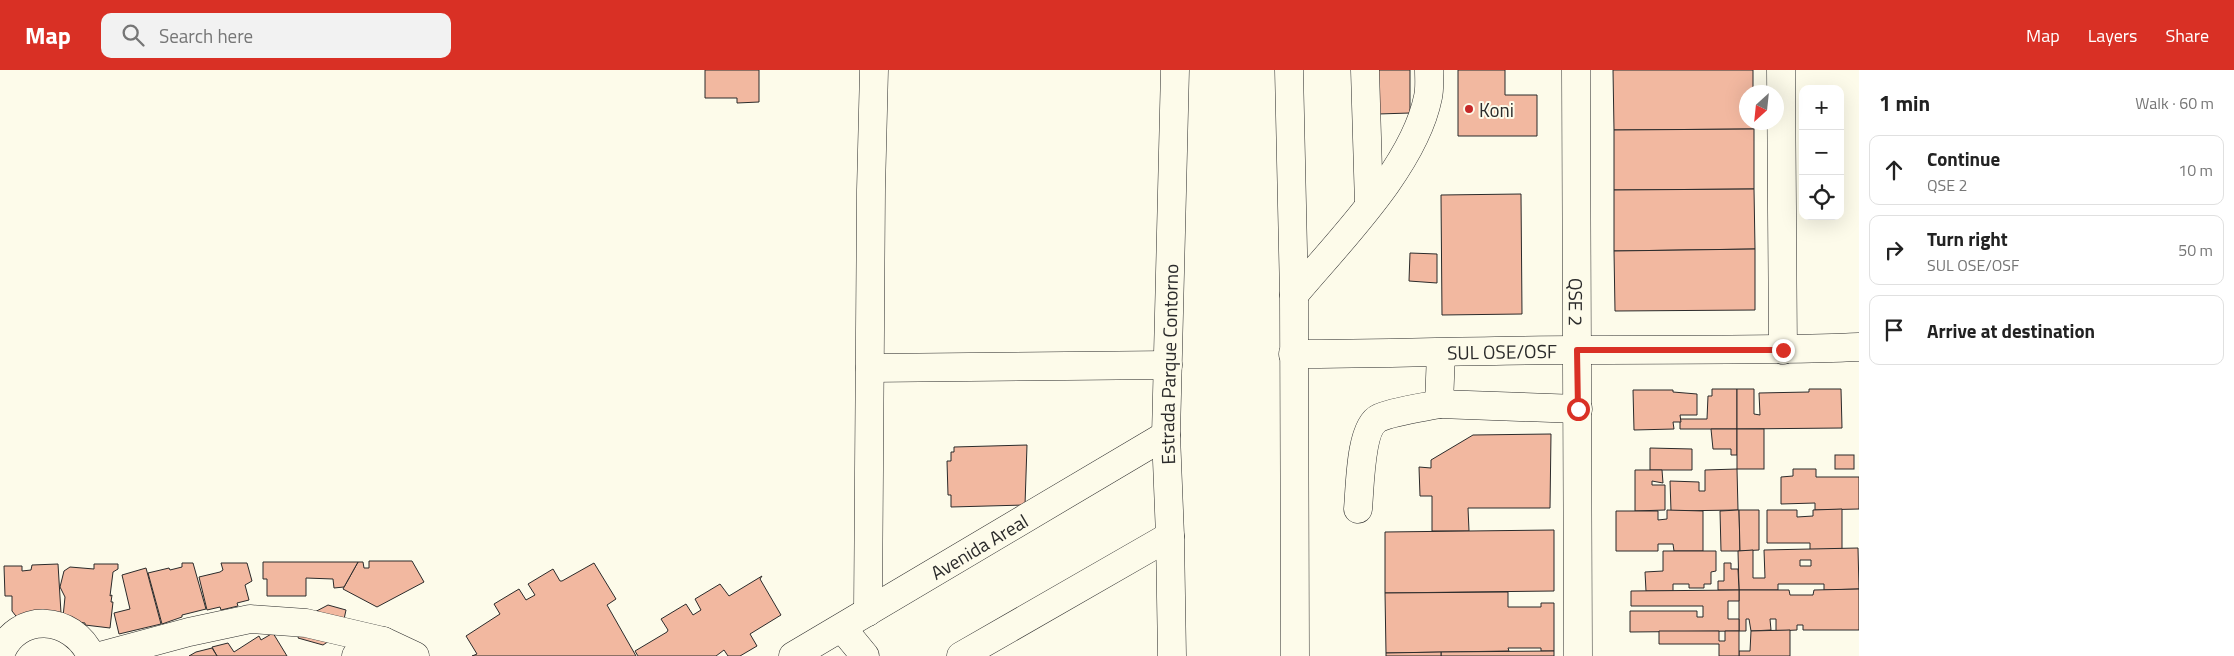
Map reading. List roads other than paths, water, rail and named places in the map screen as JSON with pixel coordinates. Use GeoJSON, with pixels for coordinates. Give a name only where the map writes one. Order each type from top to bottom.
{"type":"FeatureCollection","features":[{"type":"Feature","properties":{"kind":"main road"},"geometry":{"type":"LineString","coordinates":[[868,612],[871,190],[874,70]]}},
{"type":"Feature","properties":{"kind":"main road","name":"Estrada Parque Contorno"},"geometry":{"type":"LineString","coordinates":[[1172,656],[1166,436],[1175,70]]}},
{"type":"Feature","properties":{"kind":"main road"},"geometry":{"type":"LineString","coordinates":[[1289,70],[1294,295],[1295,656]]}},
{"type":"Feature","properties":{"kind":"main road"},"geometry":{"type":"LineString","coordinates":[[1366,70],[1369,205]]}},
{"type":"Feature","properties":{"kind":"main road"},"geometry":{"type":"LineString","coordinates":[[1294,295],[1391,178],[1414,135],[1428,97],[1429,70]]}},
{"type":"Feature","properties":{"kind":"main road","name":"QSE 2"},"geometry":{"type":"LineString","coordinates":[[1576,70],[1578,656]]}},
{"type":"Feature","properties":{"kind":"main road"},"geometry":{"type":"LineString","coordinates":[[1781,70],[1783,350]]}},
{"type":"Feature","properties":{"kind":"main road","name":"SUL OSE/OSF"},"geometry":{"type":"LineString","coordinates":[[1293,354],[1859,348]]}},
{"type":"Feature","properties":{"kind":"main road"},"geometry":{"type":"LineString","coordinates":[[1439,404],[1440,353]]}},
{"type":"Feature","properties":{"kind":"main road"},"geometry":{"type":"LineString","coordinates":[[870,368],[1168,365]]}},
{"type":"Feature","properties":{"kind":"main road"},"geometry":{"type":"LineString","coordinates":[[1358,509],[1365,436],[1370,425],[1379,417],[1439,404],[1578,409]]}},
{"type":"Feature","properties":{"kind":"main road","name":"Avenida Areal"},"geometry":{"type":"LineString","coordinates":[[793,656],[1166,436]]}},
{"type":"Feature","properties":{"kind":"main road"},"geometry":{"type":"LineString","coordinates":[[962,656],[1170,536]]}},
{"type":"Feature","properties":{"kind":"main road"},"geometry":{"type":"LineString","coordinates":[[100,656],[189,632],[250,619],[306,623],[383,641],[415,656]]}},
{"type":"Feature","properties":{"kind":"main road"},"geometry":{"type":"LineString","coordinates":[[0,656],[12,636],[23,628],[37,624],[51,624],[64,627],[76,635],[86,646],[90,656]]}},
{"type":"Feature","properties":{"kind":"main road"},"geometry":{"type":"LineString","coordinates":[[842,628],[865,656]]}},
{"type":"Feature","properties":{"kind":"main road"},"geometry":{"type":"LineString","coordinates":[[356,656],[383,641]]}},
{"type":"Feature","properties":{"kind":"place","name":"Koni"},"geometry":{"type":"Point","coordinates":[1469,109]}}]}
